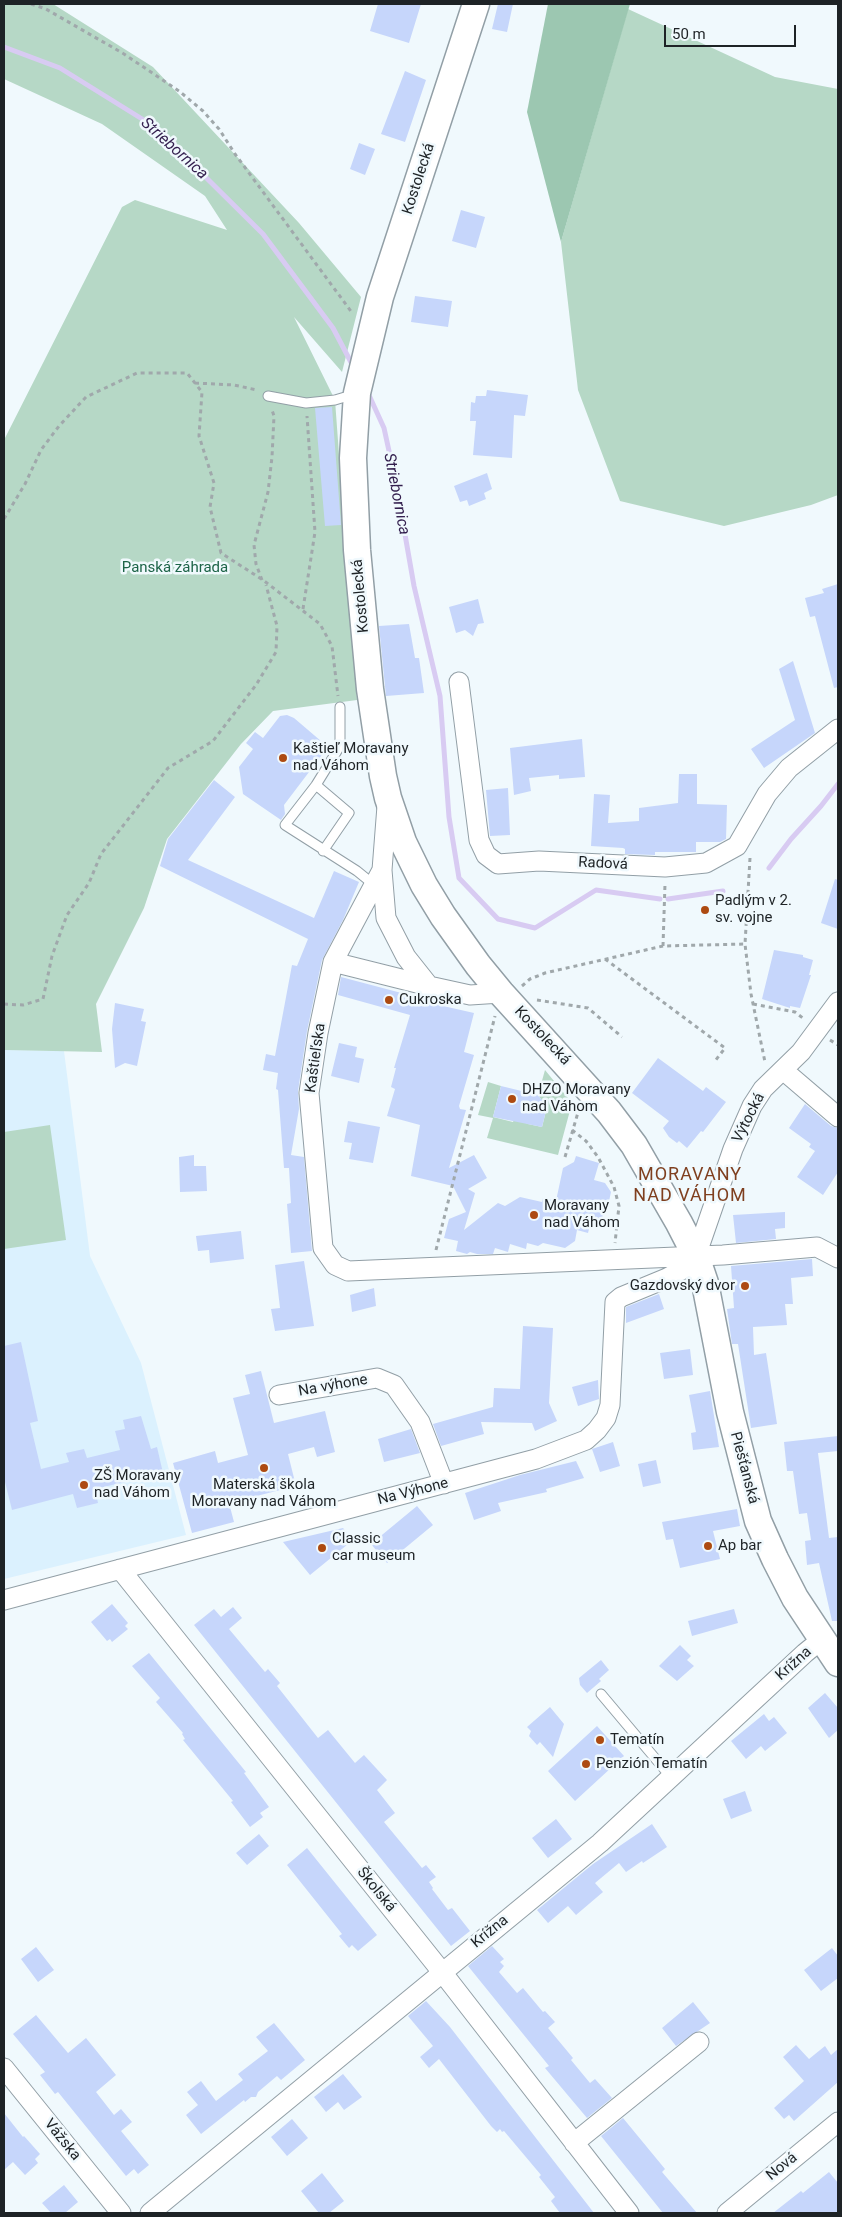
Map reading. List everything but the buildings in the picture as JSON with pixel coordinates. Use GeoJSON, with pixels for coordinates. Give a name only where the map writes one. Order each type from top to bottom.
{"type":"FeatureCollection","features":[{"type":"Feature","properties":{"kind":"main road","name":"Kostolecká"},"geometry":{"type":"LineString","coordinates":[[476,4],[380,297],[357,393],[353,458],[357,550],[370,689],[378,748],[388,798],[404,842],[424,885],[459,940],[504,995],[609,1112],[634,1145],[659,1186],[696,1256]]}},
{"type":"Feature","properties":{"kind":"main road","name":"Piešťanská"},"geometry":{"type":"LineString","coordinates":[[696,1256],[710,1306],[730,1412],[758,1521],[774,1559],[795,1598],[838,1663]]}},
{"type":"Feature","properties":{"kind":"street","name":"Radová"},"geometry":{"type":"LineString","coordinates":[[459,682],[479,840],[486,855],[498,864],[540,861],[665,867],[706,863],[737,846],[767,794],[789,768],[838,729]]}},
{"type":"Feature","properties":{"kind":"street","name":"Kostolecká"},"geometry":{"type":"LineString","coordinates":[[333,962],[377,877],[388,798]]}},
{"type":"Feature","properties":{"kind":"street","name":"Kostolecká"},"geometry":{"type":"LineString","coordinates":[[377,877],[386,918],[406,957],[430,986],[470,995],[504,995]]}},
{"type":"Feature","properties":{"kind":"street"},"geometry":{"type":"LineString","coordinates":[[333,962],[430,986]]}},
{"type":"Feature","properties":{"kind":"street","name":"Kaštieľska"},"geometry":{"type":"LineString","coordinates":[[333,962],[318,1032],[309,1093],[322,1248],[335,1265],[348,1271],[431,1268]]}},
{"type":"Feature","properties":{"kind":"street","name":"Výtocká"},"geometry":{"type":"LineString","coordinates":[[696,1256],[742,1126],[758,1097],[801,1052],[838,1002]]}},
{"type":"Feature","properties":{"kind":"street"},"geometry":{"type":"LineString","coordinates":[[779,1074],[838,1117]]}},
{"type":"Feature","properties":{"kind":"street"},"geometry":{"type":"LineString","coordinates":[[431,1268],[696,1256],[817,1247],[838,1258]]}},
{"type":"Feature","properties":{"kind":"street","name":"Na Výhone"},"geometry":{"type":"LineString","coordinates":[[4,1600],[536,1459],[576,1444],[598,1430],[606,1418],[610,1405],[615,1302],[621,1297],[667,1278],[687,1267],[696,1256]]}},
{"type":"Feature","properties":{"kind":"street","name":"Na výhone"},"geometry":{"type":"LineString","coordinates":[[279,1395],[377,1378],[394,1385],[420,1422],[444,1484]]}},
{"type":"Feature","properties":{"kind":"street","name":"Školská"},"geometry":{"type":"LineString","coordinates":[[120,1569],[442,1972],[629,2213]]}},
{"type":"Feature","properties":{"kind":"street","name":"Krížna"},"geometry":{"type":"LineString","coordinates":[[150,2213],[600,1843],[670,1776],[822,1640]]}},
{"type":"Feature","properties":{"kind":"street"},"geometry":{"type":"LineString","coordinates":[[574,2143],[699,2042]]}},
{"type":"Feature","properties":{"kind":"street","name":"Vážska"},"geometry":{"type":"LineString","coordinates":[[4,2068],[120,2213]]}},
{"type":"Feature","properties":{"kind":"street","name":"Nová"},"geometry":{"type":"LineString","coordinates":[[727,2213],[838,2122]]}},
{"type":"Feature","properties":{"kind":"lane"},"geometry":{"type":"LineString","coordinates":[[268,396],[306,403],[335,400],[357,393]]}},
{"type":"Feature","properties":{"kind":"lane"},"geometry":{"type":"LineString","coordinates":[[340,707],[340,746],[316,785],[284,825],[357,871],[377,877]]}},
{"type":"Feature","properties":{"kind":"lane"},"geometry":{"type":"LineString","coordinates":[[316,785],[349,813],[323,850]]}},
{"type":"Feature","properties":{"kind":"lane"},"geometry":{"type":"LineString","coordinates":[[601,1694],[670,1776]]}},
{"type":"Feature","properties":{"kind":"path"},"geometry":{"type":"LineString","coordinates":[[31,4],[46,9],[124,54],[179,91],[203,111],[220,129],[235,154],[358,320],[368,344]]}},
{"type":"Feature","properties":{"kind":"path"},"geometry":{"type":"LineString","coordinates":[[43,4],[46,9]]}},
{"type":"Feature","properties":{"kind":"path"},"geometry":{"type":"LineString","coordinates":[[4,519],[25,484],[41,450],[59,426],[86,398],[137,374],[187,373],[202,392],[199,436],[214,483],[210,508],[221,553],[262,580],[320,624],[332,646],[340,707]]}},
{"type":"Feature","properties":{"kind":"path"},"geometry":{"type":"LineString","coordinates":[[195,383],[234,385],[256,390],[268,396],[274,416],[272,458],[268,492],[254,545],[256,564],[262,580]]}},
{"type":"Feature","properties":{"kind":"path"},"geometry":{"type":"LineString","coordinates":[[302,609],[315,532],[306,403]]}},
{"type":"Feature","properties":{"kind":"path"},"geometry":{"type":"LineString","coordinates":[[4,1004],[23,1005],[43,999],[52,956],[67,916],[89,883],[101,854],[168,768],[214,741],[256,685],[276,652],[277,626],[266,584]]}},
{"type":"Feature","properties":{"kind":"path"},"geometry":{"type":"LineString","coordinates":[[750,825],[745,944],[753,1004],[766,1067],[779,1074]]}},
{"type":"Feature","properties":{"kind":"path"},"geometry":{"type":"LineString","coordinates":[[663,946],[665,867]]}},
{"type":"Feature","properties":{"kind":"path"},"geometry":{"type":"LineString","coordinates":[[431,1268],[496,1005],[504,995],[530,979],[545,973],[663,946],[745,944]]}},
{"type":"Feature","properties":{"kind":"path"},"geometry":{"type":"LineString","coordinates":[[605,959],[726,1048],[714,1061]]}},
{"type":"Feature","properties":{"kind":"path"},"geometry":{"type":"LineString","coordinates":[[535,1000],[588,1008],[622,1037]]}},
{"type":"Feature","properties":{"kind":"path"},"geometry":{"type":"LineString","coordinates":[[753,1004],[795,1012],[818,1031]]}},
{"type":"Feature","properties":{"kind":"path"},"geometry":{"type":"LineString","coordinates":[[572,1130],[586,1141],[598,1157],[614,1187],[619,1206],[615,1260]]}},
{"type":"Feature","properties":{"kind":"shaded area"},"geometry":{"type":"Polygon","coordinates":[[[4,1050],[64,1051],[90,1256],[141,1363],[186,1535],[4,1579],[4,1050]]]}},
{"type":"Feature","properties":{"kind":"green space","name":"Panská záhrada"},"geometry":{"type":"Polygon","coordinates":[[[4,4],[53,4],[153,67],[299,223],[361,297],[342,372],[294,317],[335,400],[357,700],[273,711],[241,744],[167,839],[144,908],[96,1004],[102,1052],[4,1050],[4,440],[122,207],[135,200],[227,230],[205,196],[102,124],[4,79],[4,4]]]}},
{"type":"Feature","properties":{"kind":"green space"},"geometry":{"type":"Polygon","coordinates":[[[548,4],[630,4],[561,242],[527,112],[548,4]]]}},
{"type":"Feature","properties":{"kind":"green space"},"geometry":{"type":"Polygon","coordinates":[[[628,9],[775,77],[838,89],[838,495],[811,505],[724,526],[620,501],[578,390],[561,242],[628,9]]]}},
{"type":"Feature","properties":{"kind":"green space"},"geometry":{"type":"Polygon","coordinates":[[[545,1070],[572,1103],[558,1155],[487,1138],[493,1118],[478,1115],[488,1082],[501,1086],[493,1117],[513,1122],[515,1117],[528,1124],[542,1127],[547,1107],[538,1095],[545,1070]]]}},
{"type":"Feature","properties":{"kind":"green space"},"geometry":{"type":"Polygon","coordinates":[[[50,1125],[66,1240],[4,1249],[4,1132],[50,1125]]]}},
{"type":"Feature","properties":{"kind":"waterway","name":"Striebornica"},"geometry":{"type":"LineString","coordinates":[[4,47],[60,68],[155,127],[263,234],[333,328],[354,368]]}},
{"type":"Feature","properties":{"kind":"waterway","name":"Striebornica"},"geometry":{"type":"LineString","coordinates":[[368,393],[384,428],[396,483],[414,586],[440,696],[449,817],[459,878],[498,919],[535,928],[596,890],[660,899]]}},
{"type":"Feature","properties":{"kind":"waterway","name":"Striebornica"},"geometry":{"type":"LineString","coordinates":[[769,868],[838,784]]}},
{"type":"Feature","properties":{"kind":"waterway","name":"Striebornica"},"geometry":{"type":"LineString","coordinates":[[668,899],[723,891]]}},
{"type":"Feature","properties":{"kind":"place","name":"Kaštieľ Moravany nad Váhom"},"geometry":{"type":"Point","coordinates":[283,758]}},
{"type":"Feature","properties":{"kind":"place","name":"Padlým v 2. sv. vojne"},"geometry":{"type":"Point","coordinates":[705,910]}},
{"type":"Feature","properties":{"kind":"place","name":"Cukroska"},"geometry":{"type":"Point","coordinates":[389,1000]}},
{"type":"Feature","properties":{"kind":"place","name":"DHZO Moravany nad Váhom"},"geometry":{"type":"Point","coordinates":[512,1099]}},
{"type":"Feature","properties":{"kind":"place","name":"Moravany nad Váhom"},"geometry":{"type":"Point","coordinates":[534,1215]}},
{"type":"Feature","properties":{"kind":"place","name":"Gazdovský dvor"},"geometry":{"type":"Point","coordinates":[745,1286]}},
{"type":"Feature","properties":{"kind":"place","name":"Materská škola Moravany nad Váhom"},"geometry":{"type":"Point","coordinates":[264,1468]}},
{"type":"Feature","properties":{"kind":"place","name":"ZŠ Moravany nad Váhom"},"geometry":{"type":"Point","coordinates":[84,1485]}},
{"type":"Feature","properties":{"kind":"place","name":"Ap bar"},"geometry":{"type":"Point","coordinates":[708,1546]}},
{"type":"Feature","properties":{"kind":"place","name":"Classic car museum"},"geometry":{"type":"Point","coordinates":[322,1548]}},
{"type":"Feature","properties":{"kind":"place","name":"Tematín"},"geometry":{"type":"Point","coordinates":[600,1740]}},
{"type":"Feature","properties":{"kind":"place","name":"Penzión Tematín"},"geometry":{"type":"Point","coordinates":[586,1764]}},
{"type":"Feature","properties":{"kind":"district","name":"MORAVANY NAD VÁHOM"},"geometry":{"type":"Point","coordinates":[690,1185]}}]}
